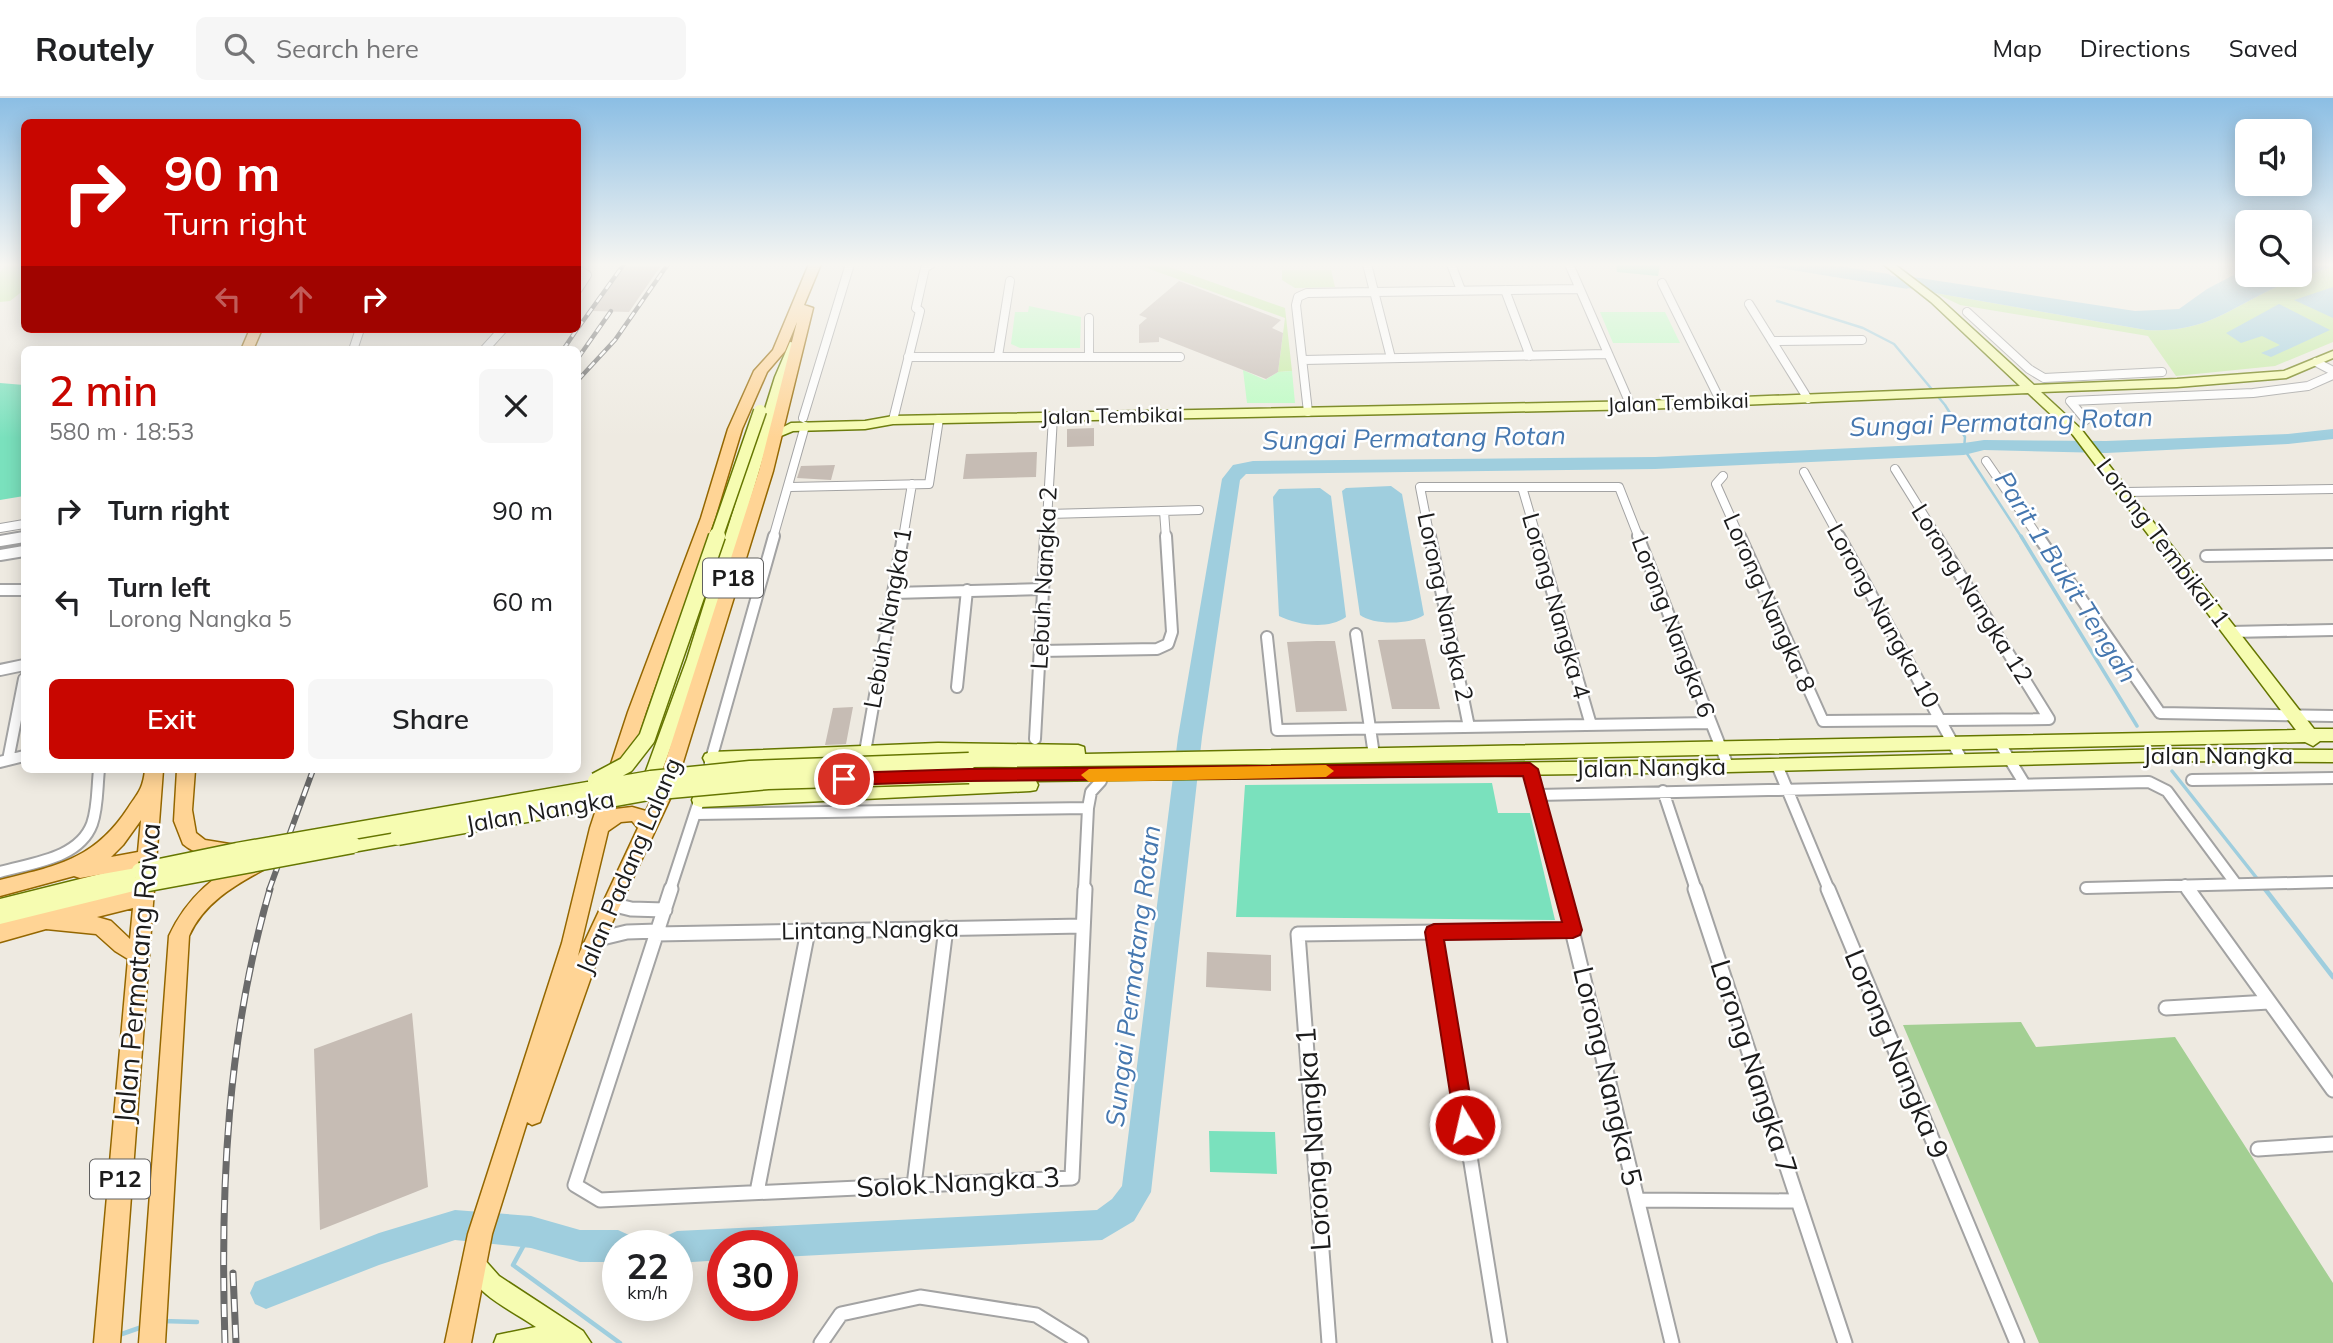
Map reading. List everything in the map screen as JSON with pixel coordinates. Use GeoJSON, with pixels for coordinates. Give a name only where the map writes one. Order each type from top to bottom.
{"type":"FeatureCollection","features":[{"type":"Feature","properties":{"kind":"main road","name":"Jalan Padang Lalang"},"geometry":{"type":"LineString","coordinates":[[458,1343],[476,1264],[572,943],[598,828],[708,518],[735,429],[761,371],[779,351],[791,322]]}},
{"type":"Feature","properties":{"kind":"main road","name":"Jalan Padang Lalang"},"geometry":{"type":"LineString","coordinates":[[488,1225],[594,940],[648,828],[655,787],[776,434],[771,411],[802,322]]}},
{"type":"Feature","properties":{"kind":"main road"},"geometry":{"type":"LineString","coordinates":[[186,773],[186,834],[195,844],[237,851]]}},
{"type":"Feature","properties":{"kind":"main road"},"geometry":{"type":"LineString","coordinates":[[0,888],[69,870],[94,857],[116,840],[153,780]]}},
{"type":"Feature","properties":{"kind":"main road","name":"Jalan Permatang Rawa"},"geometry":{"type":"LineString","coordinates":[[108,1334],[142,878],[153,780]]}},
{"type":"Feature","properties":{"kind":"main road"},"geometry":{"type":"LineString","coordinates":[[612,788],[618,793],[635,798],[657,794],[655,787]]}},
{"type":"Feature","properties":{"kind":"main road"},"geometry":{"type":"LineString","coordinates":[[598,828],[608,819],[626,813],[638,815],[648,828]]}},
{"type":"Feature","properties":{"kind":"main road"},"geometry":{"type":"LineString","coordinates":[[152,1343],[179,936],[188,916],[205,898],[233,876],[259,862]]}},
{"type":"Feature","properties":{"kind":"main road"},"geometry":{"type":"LineString","coordinates":[[69,870],[142,878]]}},
{"type":"Feature","properties":{"kind":"main road"},"geometry":{"type":"LineString","coordinates":[[0,933],[46,921],[142,878]]}},
{"type":"Feature","properties":{"kind":"main road"},"geometry":{"type":"LineString","coordinates":[[46,921],[104,928],[122,945],[138,954]]}},
{"type":"Feature","properties":{"kind":"street","name":"Jalan Padang Lalang"},"geometry":{"type":"LineString","coordinates":[[575,1185],[698,807],[790,487],[804,422],[832,322]]}},
{"type":"Feature","properties":{"kind":"street"},"geometry":{"type":"LineString","coordinates":[[893,420],[917,322]]}},
{"type":"Feature","properties":{"kind":"street"},"geometry":{"type":"LineString","coordinates":[[998,356],[1003,322]]}},
{"type":"Feature","properties":{"kind":"street"},"geometry":{"type":"LineString","coordinates":[[1088,322],[1088,355]]}},
{"type":"Feature","properties":{"kind":"street"},"geometry":{"type":"LineString","coordinates":[[1298,322],[1308,412]]}},
{"type":"Feature","properties":{"kind":"street"},"geometry":{"type":"LineString","coordinates":[[1382,322],[1391,358]]}},
{"type":"Feature","properties":{"kind":"street"},"geometry":{"type":"LineString","coordinates":[[1518,322],[1530,356]]}},
{"type":"Feature","properties":{"kind":"street"},"geometry":{"type":"LineString","coordinates":[[1593,322],[1631,405]]}},
{"type":"Feature","properties":{"kind":"street"},"geometry":{"type":"LineString","coordinates":[[1681,322],[1721,402]]}},
{"type":"Feature","properties":{"kind":"street"},"geometry":{"type":"LineString","coordinates":[[1760,322],[1808,399]]}},
{"type":"Feature","properties":{"kind":"street","name":"Lorong Tembikai 1"},"geometry":{"type":"LineString","coordinates":[[1959,322],[2077,432],[2309,736],[2329,756]]}},
{"type":"Feature","properties":{"kind":"street"},"geometry":{"type":"LineString","coordinates":[[1977,322],[2029,369],[2042,377],[2088,381]]}},
{"type":"Feature","properties":{"kind":"street"},"geometry":{"type":"LineString","coordinates":[[488,346],[499,333]]}},
{"type":"Feature","properties":{"kind":"street"},"geometry":{"type":"LineString","coordinates":[[1772,341],[1862,340]]}},
{"type":"Feature","properties":{"kind":"street"},"geometry":{"type":"LineString","coordinates":[[1989,350],[2007,349]]}},
{"type":"Feature","properties":{"kind":"street"},"geometry":{"type":"LineString","coordinates":[[655,787],[771,411],[779,351]]}},
{"type":"Feature","properties":{"kind":"street"},"geometry":{"type":"LineString","coordinates":[[1303,360],[1607,354]]}},
{"type":"Feature","properties":{"kind":"street","name":"Jalan Tembikai"},"geometry":{"type":"LineString","coordinates":[[771,411],[804,422],[864,425],[893,420],[1808,399],[2030,388],[2088,381],[2145,379],[2177,383],[2286,374],[2333,354]]}},
{"type":"Feature","properties":{"kind":"street"},"geometry":{"type":"LineString","coordinates":[[908,358],[1088,355],[1180,357]]}},
{"type":"Feature","properties":{"kind":"street"},"geometry":{"type":"LineString","coordinates":[[2086,420],[2070,401],[2193,397],[2308,386],[2333,373],[2316,362]]}},
{"type":"Feature","properties":{"kind":"street"},"geometry":{"type":"LineString","coordinates":[[2145,379],[2162,372]]}},
{"type":"Feature","properties":{"kind":"street"},"geometry":{"type":"LineString","coordinates":[[2177,383],[2193,397]]}},
{"type":"Feature","properties":{"kind":"street"},"geometry":{"type":"LineString","coordinates":[[482,808],[597,781],[614,775],[636,757],[647,738],[771,411]]}},
{"type":"Feature","properties":{"kind":"street","name":"Lebuh Nangka 2"},"geometry":{"type":"LineString","coordinates":[[1035,740],[1053,417]]}},
{"type":"Feature","properties":{"kind":"street"},"geometry":{"type":"LineString","coordinates":[[790,487],[929,484],[939,419]]}},
{"type":"Feature","properties":{"kind":"street","name":"Jalan Tembikai"},"geometry":{"type":"LineString","coordinates":[[776,434],[804,422]]}},
{"type":"Feature","properties":{"kind":"street"},"geometry":{"type":"LineString","coordinates":[[1986,461],[2160,713],[2333,716]]}},
{"type":"Feature","properties":{"kind":"street","name":"Lorong Nangka 12"},"geometry":{"type":"LineString","coordinates":[[1895,469],[2049,719],[1941,720]]}},
{"type":"Feature","properties":{"kind":"street","name":"Lorong Nangka 10"},"geometry":{"type":"LineString","coordinates":[[1804,472],[1962,760]]}},
{"type":"Feature","properties":{"kind":"street","name":"Lorong Nangka 8"},"geometry":{"type":"LineString","coordinates":[[1719,480],[1823,722],[1941,720]]}},
{"type":"Feature","properties":{"kind":"street","name":"Lebuh Nangka 1"},"geometry":{"type":"LineString","coordinates":[[864,752],[912,484]]}},
{"type":"Feature","properties":{"kind":"street","name":"Lorong Nangka 2"},"geometry":{"type":"LineString","coordinates":[[1469,727],[1420,487],[1522,487]]}},
{"type":"Feature","properties":{"kind":"street","name":"Lorong Nangka 6"},"geometry":{"type":"LineString","coordinates":[[1522,487],[1619,487],[1728,766]]}},
{"type":"Feature","properties":{"kind":"street","name":"Lorong Nangka 4"},"geometry":{"type":"LineString","coordinates":[[1522,487],[1591,725]]}},
{"type":"Feature","properties":{"kind":"street"},"geometry":{"type":"LineString","coordinates":[[2123,492],[2333,489]]}},
{"type":"Feature","properties":{"kind":"street"},"geometry":{"type":"LineString","coordinates":[[1048,514],[1199,510]]}},
{"type":"Feature","properties":{"kind":"street"},"geometry":{"type":"LineString","coordinates":[[1040,651],[1157,649],[1168,644],[1172,632],[1164,511]]}},
{"type":"Feature","properties":{"kind":"street"},"geometry":{"type":"LineString","coordinates":[[0,528],[21,524]]}},
{"type":"Feature","properties":{"kind":"street"},"geometry":{"type":"LineString","coordinates":[[0,541],[21,538]]}},
{"type":"Feature","properties":{"kind":"street"},"geometry":{"type":"LineString","coordinates":[[0,555],[21,552]]}},
{"type":"Feature","properties":{"kind":"street"},"geometry":{"type":"LineString","coordinates":[[2206,556],[2333,554]]}},
{"type":"Feature","properties":{"kind":"street"},"geometry":{"type":"LineString","coordinates":[[893,593],[1043,589]]}},
{"type":"Feature","properties":{"kind":"street"},"geometry":{"type":"LineString","coordinates":[[0,590],[21,590]]}},
{"type":"Feature","properties":{"kind":"street"},"geometry":{"type":"LineString","coordinates":[[957,687],[967,590]]}},
{"type":"Feature","properties":{"kind":"street"},"geometry":{"type":"LineString","coordinates":[[2230,632],[2333,630]]}},
{"type":"Feature","properties":{"kind":"street"},"geometry":{"type":"LineString","coordinates":[[1356,634],[1374,755]]}},
{"type":"Feature","properties":{"kind":"street"},"geometry":{"type":"LineString","coordinates":[[1267,637],[1276,730],[1710,723]]}},
{"type":"Feature","properties":{"kind":"street"},"geometry":{"type":"LineString","coordinates":[[0,670],[21,665]]}},
{"type":"Feature","properties":{"kind":"street"},"geometry":{"type":"LineString","coordinates":[[4,761],[21,691]]}},
{"type":"Feature","properties":{"kind":"street","name":"Jalan Nangka"},"geometry":{"type":"LineString","coordinates":[[969,768],[1106,778],[1374,755],[2333,736]]}},
{"type":"Feature","properties":{"kind":"street"},"geometry":{"type":"LineString","coordinates":[[1538,795],[2021,784],[1999,742]]}},
{"type":"Feature","properties":{"kind":"street"},"geometry":{"type":"LineString","coordinates":[[711,758],[1035,748],[1113,752],[1135,760]]}},
{"type":"Feature","properties":{"kind":"street","name":"Jalan Nangka"},"geometry":{"type":"LineString","coordinates":[[142,878],[237,851],[482,808],[655,787],[969,768],[1135,760],[1530,769],[2172,755],[2329,756]]}},
{"type":"Feature","properties":{"kind":"street"},"geometry":{"type":"LineString","coordinates":[[4,761],[21,756]]}},
{"type":"Feature","properties":{"kind":"street"},"geometry":{"type":"LineString","coordinates":[[744,797],[734,789],[732,777],[738,765],[751,756]]}},
{"type":"Feature","properties":{"kind":"street","name":"Lorong Nangka 9"},"geometry":{"type":"LineString","coordinates":[[1777,765],[2017,1343]]}},
{"type":"Feature","properties":{"kind":"street","name":"Lorong Nangka 5"},"geometry":{"type":"LineString","coordinates":[[1530,769],[1573,930],[1672,1343]]}},
{"type":"Feature","properties":{"kind":"street"},"geometry":{"type":"LineString","coordinates":[[0,872],[65,852],[87,835],[93,821],[99,773]]}},
{"type":"Feature","properties":{"kind":"street"},"geometry":{"type":"LineString","coordinates":[[698,807],[744,797],[1106,778]]}},
{"type":"Feature","properties":{"kind":"street","name":"Solok Nangka 3"},"geometry":{"type":"LineString","coordinates":[[575,1185],[600,1200],[1072,1178],[1088,808],[1091,792],[1106,778]]}},
{"type":"Feature","properties":{"kind":"street","name":"Jalan Nangka"},"geometry":{"type":"LineString","coordinates":[[2192,780],[2333,778]]}},
{"type":"Feature","properties":{"kind":"street","name":"Jalan Nangka"},"geometry":{"type":"LineString","coordinates":[[2021,784],[2142,781],[2161,786],[2236,884]]}},
{"type":"Feature","properties":{"kind":"street","name":"Jalan Nangka"},"geometry":{"type":"LineString","coordinates":[[142,878],[259,862],[655,787]]}},
{"type":"Feature","properties":{"kind":"street","name":"Lorong Nangka 7"},"geometry":{"type":"LineString","coordinates":[[1663,791],[1845,1343]]}},
{"type":"Feature","properties":{"kind":"street"},"geometry":{"type":"LineString","coordinates":[[698,807],[1088,808]]}},
{"type":"Feature","properties":{"kind":"street"},"geometry":{"type":"LineString","coordinates":[[0,906],[142,878]]}},
{"type":"Feature","properties":{"kind":"street"},"geometry":{"type":"LineString","coordinates":[[0,921],[142,878]]}},
{"type":"Feature","properties":{"kind":"street"},"geometry":{"type":"LineString","coordinates":[[2086,888],[2333,882]]}},
{"type":"Feature","properties":{"kind":"street"},"geometry":{"type":"LineString","coordinates":[[2185,885],[2333,1090]]}},
{"type":"Feature","properties":{"kind":"street"},"geometry":{"type":"LineString","coordinates":[[611,904],[631,909],[665,910]]}},
{"type":"Feature","properties":{"kind":"street","name":"Lintang Nangka"},"geometry":{"type":"LineString","coordinates":[[594,940],[626,932],[1083,926]]}},
{"type":"Feature","properties":{"kind":"street"},"geometry":{"type":"LineString","coordinates":[[914,1185],[946,928]]}},
{"type":"Feature","properties":{"kind":"street"},"geometry":{"type":"LineString","coordinates":[[1500,1343],[1434,932],[1573,930]]}},
{"type":"Feature","properties":{"kind":"street"},"geometry":{"type":"LineString","coordinates":[[757,1192],[808,931]]}},
{"type":"Feature","properties":{"kind":"street","name":"Lorong Nangka 1"},"geometry":{"type":"LineString","coordinates":[[1329,1343],[1298,934],[1434,932]]}},
{"type":"Feature","properties":{"kind":"street"},"geometry":{"type":"LineString","coordinates":[[2166,1008],[2269,1002]]}},
{"type":"Feature","properties":{"kind":"street"},"geometry":{"type":"LineString","coordinates":[[2258,1149],[2333,1144]]}},
{"type":"Feature","properties":{"kind":"street"},"geometry":{"type":"LineString","coordinates":[[1638,1200],[1798,1201]]}},
{"type":"Feature","properties":{"kind":"street"},"geometry":{"type":"LineString","coordinates":[[476,1264],[491,1284],[577,1341]]}},
{"type":"Feature","properties":{"kind":"street"},"geometry":{"type":"LineString","coordinates":[[821,1343],[841,1314],[920,1297],[1035,1315],[1081,1343]]}},
{"type":"Feature","properties":{"kind":"street"},"geometry":{"type":"LineString","coordinates":[[505,1343],[577,1341]]}},
{"type":"Feature","properties":{"kind":"green space"},"geometry":{"type":"Polygon","coordinates":[[[1014,322],[1081,322],[1080,348],[1020,348],[1011,344],[1014,322]]]}},
{"type":"Feature","properties":{"kind":"green space"},"geometry":{"type":"Polygon","coordinates":[[[1284,322],[1287,322],[1292,371],[1278,372],[1284,322]]]}},
{"type":"Feature","properties":{"kind":"green space"},"geometry":{"type":"Polygon","coordinates":[[[1604,322],[1670,322],[1680,343],[1613,343],[1604,322]]]}},
{"type":"Feature","properties":{"kind":"green space"},"geometry":{"type":"Polygon","coordinates":[[[2064,322],[2101,322],[2146,330],[2183,328],[2203,322],[2333,322],[2333,342],[2275,366],[2176,376],[2148,336],[2064,322]]]}},
{"type":"Feature","properties":{"kind":"green space"},"geometry":{"type":"Polygon","coordinates":[[[1243,370],[1265,380],[1278,372],[1292,371],[1295,403],[1247,403],[1243,370]]]}},
{"type":"Feature","properties":{"kind":"green space"},"geometry":{"type":"Polygon","coordinates":[[[0,383],[21,385],[21,496],[0,500],[0,383]]]}},
{"type":"Feature","properties":{"kind":"green space"},"geometry":{"type":"Polygon","coordinates":[[[1492,783],[1498,813],[1530,813],[1555,920],[1236,917],[1245,785],[1492,783]]]}},
{"type":"Feature","properties":{"kind":"green space"},"geometry":{"type":"Polygon","coordinates":[[[2021,1022],[2036,1047],[2175,1037],[2333,1283],[2333,1343],[2039,1343],[1903,1025],[2021,1022]]]}},
{"type":"Feature","properties":{"kind":"green space"},"geometry":{"type":"Polygon","coordinates":[[[1209,1131],[1275,1132],[1277,1174],[1210,1172],[1209,1131]]]}},
{"type":"Feature","properties":{"kind":"water"},"geometry":{"type":"Polygon","coordinates":[[[2101,322],[2203,322],[2166,330],[2146,330],[2101,322]]]}},
{"type":"Feature","properties":{"kind":"water"},"geometry":{"type":"Polygon","coordinates":[[[2246,322],[2315,322],[2330,330],[2271,357],[2261,353],[2280,345],[2262,336],[2241,343],[2226,333],[2246,322]]]}},
{"type":"Feature","properties":{"kind":"water"},"geometry":{"type":"Polygon","coordinates":[[[1391,486],[1402,494],[1424,615],[1410,621],[1392,623],[1374,621],[1360,615],[1342,491],[1346,488],[1391,486]]]}},
{"type":"Feature","properties":{"kind":"water"},"geometry":{"type":"Polygon","coordinates":[[[1320,488],[1331,496],[1346,617],[1330,624],[1312,625],[1279,616],[1273,497],[1279,489],[1320,488]]]}},
{"type":"Feature","properties":{"kind":"building"},"geometry":{"type":"Polygon","coordinates":[[[1142,322],[1279,322],[1272,328],[1283,333],[1278,372],[1266,379],[1159,337],[1159,342],[1139,343],[1139,325],[1142,322]]]}},
{"type":"Feature","properties":{"kind":"building"},"geometry":{"type":"Polygon","coordinates":[[[1094,428],[1094,446],[1067,447],[1067,429],[1094,428]]]}},
{"type":"Feature","properties":{"kind":"building"},"geometry":{"type":"Polygon","coordinates":[[[1037,452],[1036,477],[963,479],[966,454],[1037,452]]]}},
{"type":"Feature","properties":{"kind":"building"},"geometry":{"type":"Polygon","coordinates":[[[835,465],[831,480],[797,478],[801,466],[835,465]]]}},
{"type":"Feature","properties":{"kind":"building"},"geometry":{"type":"Polygon","coordinates":[[[1425,639],[1440,709],[1392,709],[1378,640],[1425,639]]]}},
{"type":"Feature","properties":{"kind":"building"},"geometry":{"type":"Polygon","coordinates":[[[1335,641],[1347,711],[1296,712],[1287,642],[1335,641]]]}},
{"type":"Feature","properties":{"kind":"building"},"geometry":{"type":"Polygon","coordinates":[[[853,707],[846,744],[825,745],[833,708],[853,707]]]}},
{"type":"Feature","properties":{"kind":"building"},"geometry":{"type":"Polygon","coordinates":[[[1207,952],[1271,955],[1271,991],[1206,987],[1207,952]]]}},
{"type":"Feature","properties":{"kind":"building"},"geometry":{"type":"Polygon","coordinates":[[[412,1013],[428,1187],[320,1230],[314,1049],[412,1013]]]}},
{"type":"Feature","properties":{"kind":"waterway","name":"Parit 1 Bukit Tengah"},"geometry":{"type":"LineString","coordinates":[[1844,322],[1863,328],[1894,344],[1945,405],[1965,437],[1964,449],[2022,538]]}},
{"type":"Feature","properties":{"kind":"waterway","name":"Sungai Permatang Rotan"},"geometry":{"type":"LineString","coordinates":[[693,1246],[1102,1225],[1123,1210],[1136,1192],[1190,737],[1231,479],[1240,469],[1655,463],[1964,449],[1984,445],[2106,447],[2288,439],[2333,434]]}},
{"type":"Feature","properties":{"kind":"waterway","name":"Parit 1 Bukit Tengah"},"geometry":{"type":"LineString","coordinates":[[2021,536],[2137,726]]}},
{"type":"Feature","properties":{"kind":"waterway","name":"Parit 1 Bukit Tengah"},"geometry":{"type":"LineString","coordinates":[[2172,771],[2259,881]]}},
{"type":"Feature","properties":{"kind":"waterway","name":"Parit 1 Bukit Tengah"},"geometry":{"type":"LineString","coordinates":[[2264,887],[2267,890]]}},
{"type":"Feature","properties":{"kind":"waterway","name":"Parit 1 Bukit Tengah"},"geometry":{"type":"LineString","coordinates":[[2265,889],[2333,977]]}},
{"type":"Feature","properties":{"kind":"waterway","name":"Sungai Permatang Rotan"},"geometry":{"type":"LineString","coordinates":[[266,1293],[379,1249],[455,1225],[531,1232],[580,1246],[602,1246]]}},
{"type":"Feature","properties":{"kind":"waterway"},"geometry":{"type":"LineString","coordinates":[[531,1232],[513,1265],[620,1343]]}},
{"type":"Feature","properties":{"kind":"waterway","name":"Sungai Permatang Rotan"},"geometry":{"type":"LineString","coordinates":[[162,1321],[197,1322]]}},
{"type":"Feature","properties":{"kind":"waterway","name":"Sungai Permatang Rotan"},"geometry":{"type":"LineString","coordinates":[[119,1335],[142,1327]]}},
{"type":"Feature","properties":{"kind":"railway"},"geometry":{"type":"LineString","coordinates":[[581,354],[603,322]]}},
{"type":"Feature","properties":{"kind":"railway"},"geometry":{"type":"LineString","coordinates":[[581,377],[627,322]]}},
{"type":"Feature","properties":{"kind":"railway"},"geometry":{"type":"LineString","coordinates":[[566,346],[574,333]]}},
{"type":"Feature","properties":{"kind":"railway"},"geometry":{"type":"LineString","coordinates":[[269,890],[312,773]]}},
{"type":"Feature","properties":{"kind":"railway"},"geometry":{"type":"LineString","coordinates":[[225,1343],[224,1228],[230,1114],[244,1000],[270,889]]}},
{"type":"Feature","properties":{"kind":"railway"},"geometry":{"type":"LineString","coordinates":[[233,1273],[236,1343]]}},
{"type":"Feature","properties":{"kind":"slow traffic"},"geometry":{"type":"LineString","coordinates":[[1089,775],[1326,771]]}},
{"type":"Feature","properties":{"kind":"route"},"geometry":{"type":"LineString","coordinates":[[844,779],[969,775],[1530,769],[1573,930],[1434,932],[1465,1125]]}}]}
